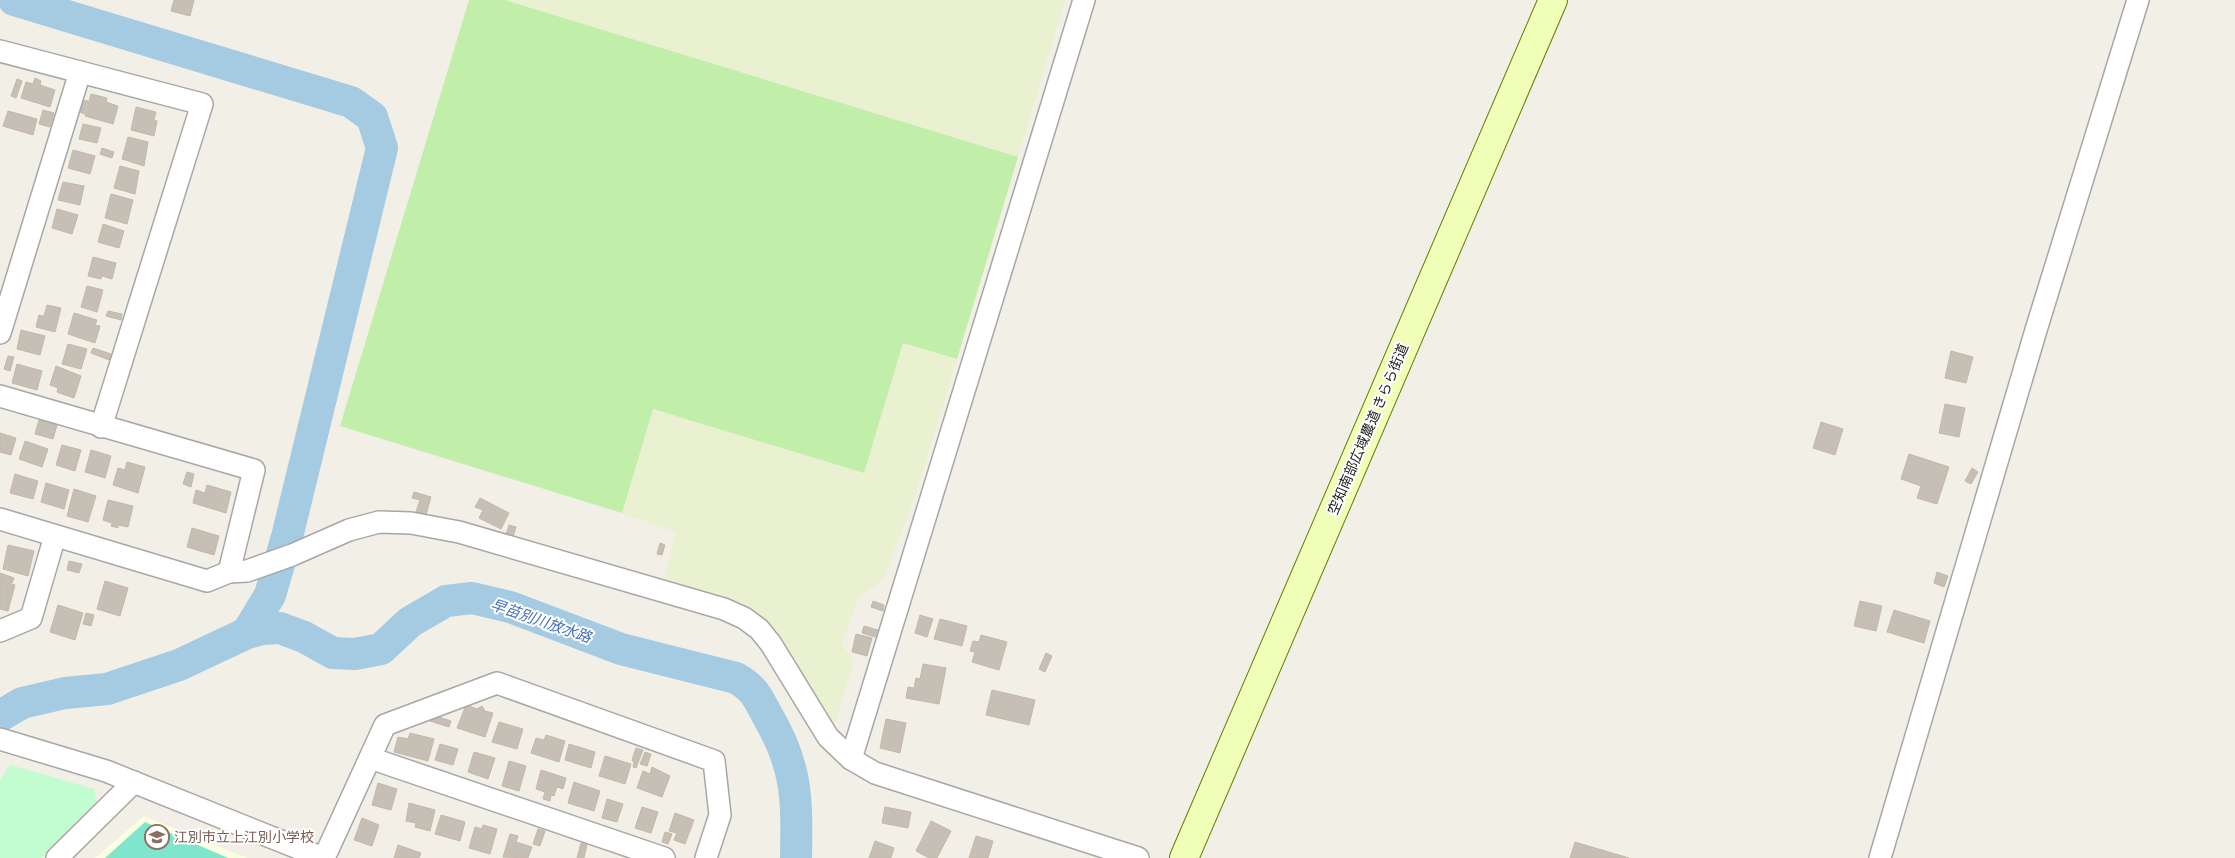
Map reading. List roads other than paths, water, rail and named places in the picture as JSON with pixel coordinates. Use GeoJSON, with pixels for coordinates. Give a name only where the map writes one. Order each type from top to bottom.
{"type":"FeatureCollection","features":[{"type":"Feature","properties":{"kind":"street"},"geometry":{"type":"LineString","coordinates":[[851,759],[1084,0]]}},
{"type":"Feature","properties":{"kind":"street","name":"空知南部広域農道 きらら街道"},"geometry":{"type":"LineString","coordinates":[[1184,858],[1553,0]]}},
{"type":"Feature","properties":{"kind":"street"},"geometry":{"type":"LineString","coordinates":[[1880,858],[2036,330],[2138,0]]}},
{"type":"Feature","properties":{"kind":"street"},"geometry":{"type":"LineString","coordinates":[[0,51],[202,104],[101,427]]}},
{"type":"Feature","properties":{"kind":"street"},"geometry":{"type":"LineString","coordinates":[[0,333],[80,72]]}},
{"type":"Feature","properties":{"kind":"street"},"geometry":{"type":"LineString","coordinates":[[0,396],[101,427],[254,470],[229,572]]}},
{"type":"Feature","properties":{"kind":"street"},"geometry":{"type":"LineString","coordinates":[[0,519],[207,581],[229,572],[247,571],[292,555],[348,530],[379,522],[411,523],[459,532],[724,609],[744,618],[759,629],[771,644],[828,737],[851,759],[875,773],[1138,858]]}},
{"type":"Feature","properties":{"kind":"street"},"geometry":{"type":"LineString","coordinates":[[0,631],[31,618],[55,536]]}},
{"type":"Feature","properties":{"kind":"street"},"geometry":{"type":"LineString","coordinates":[[0,739],[68,759],[134,782],[324,858],[385,725],[497,683],[714,761],[720,815],[706,858]]}},
{"type":"Feature","properties":{"kind":"street"},"geometry":{"type":"LineString","coordinates":[[370,758],[630,853],[664,858]]}},
{"type":"Feature","properties":{"kind":"street"},"geometry":{"type":"LineString","coordinates":[[57,858],[134,782]]}},
{"type":"Feature","properties":{"kind":"waterway"},"geometry":{"type":"LineString","coordinates":[[14,0],[351,102],[372,117],[382,148],[287,537],[270,595],[247,633]]}},
{"type":"Feature","properties":{"kind":"waterway","name":"早苗別川放水路"},"geometry":{"type":"LineString","coordinates":[[0,716],[22,703],[65,693],[107,689],[179,665],[247,633],[262,629],[280,628],[304,637],[333,653],[355,654],[381,649],[410,622],[446,601],[472,598],[510,607],[621,649],[736,678],[747,686],[758,698],[777,734],[790,768],[794,784],[796,858]]}},
{"type":"Feature","properties":{"kind":"place","name":"江別市立上江別小学校"},"geometry":{"type":"Point","coordinates":[157,837]}}]}
